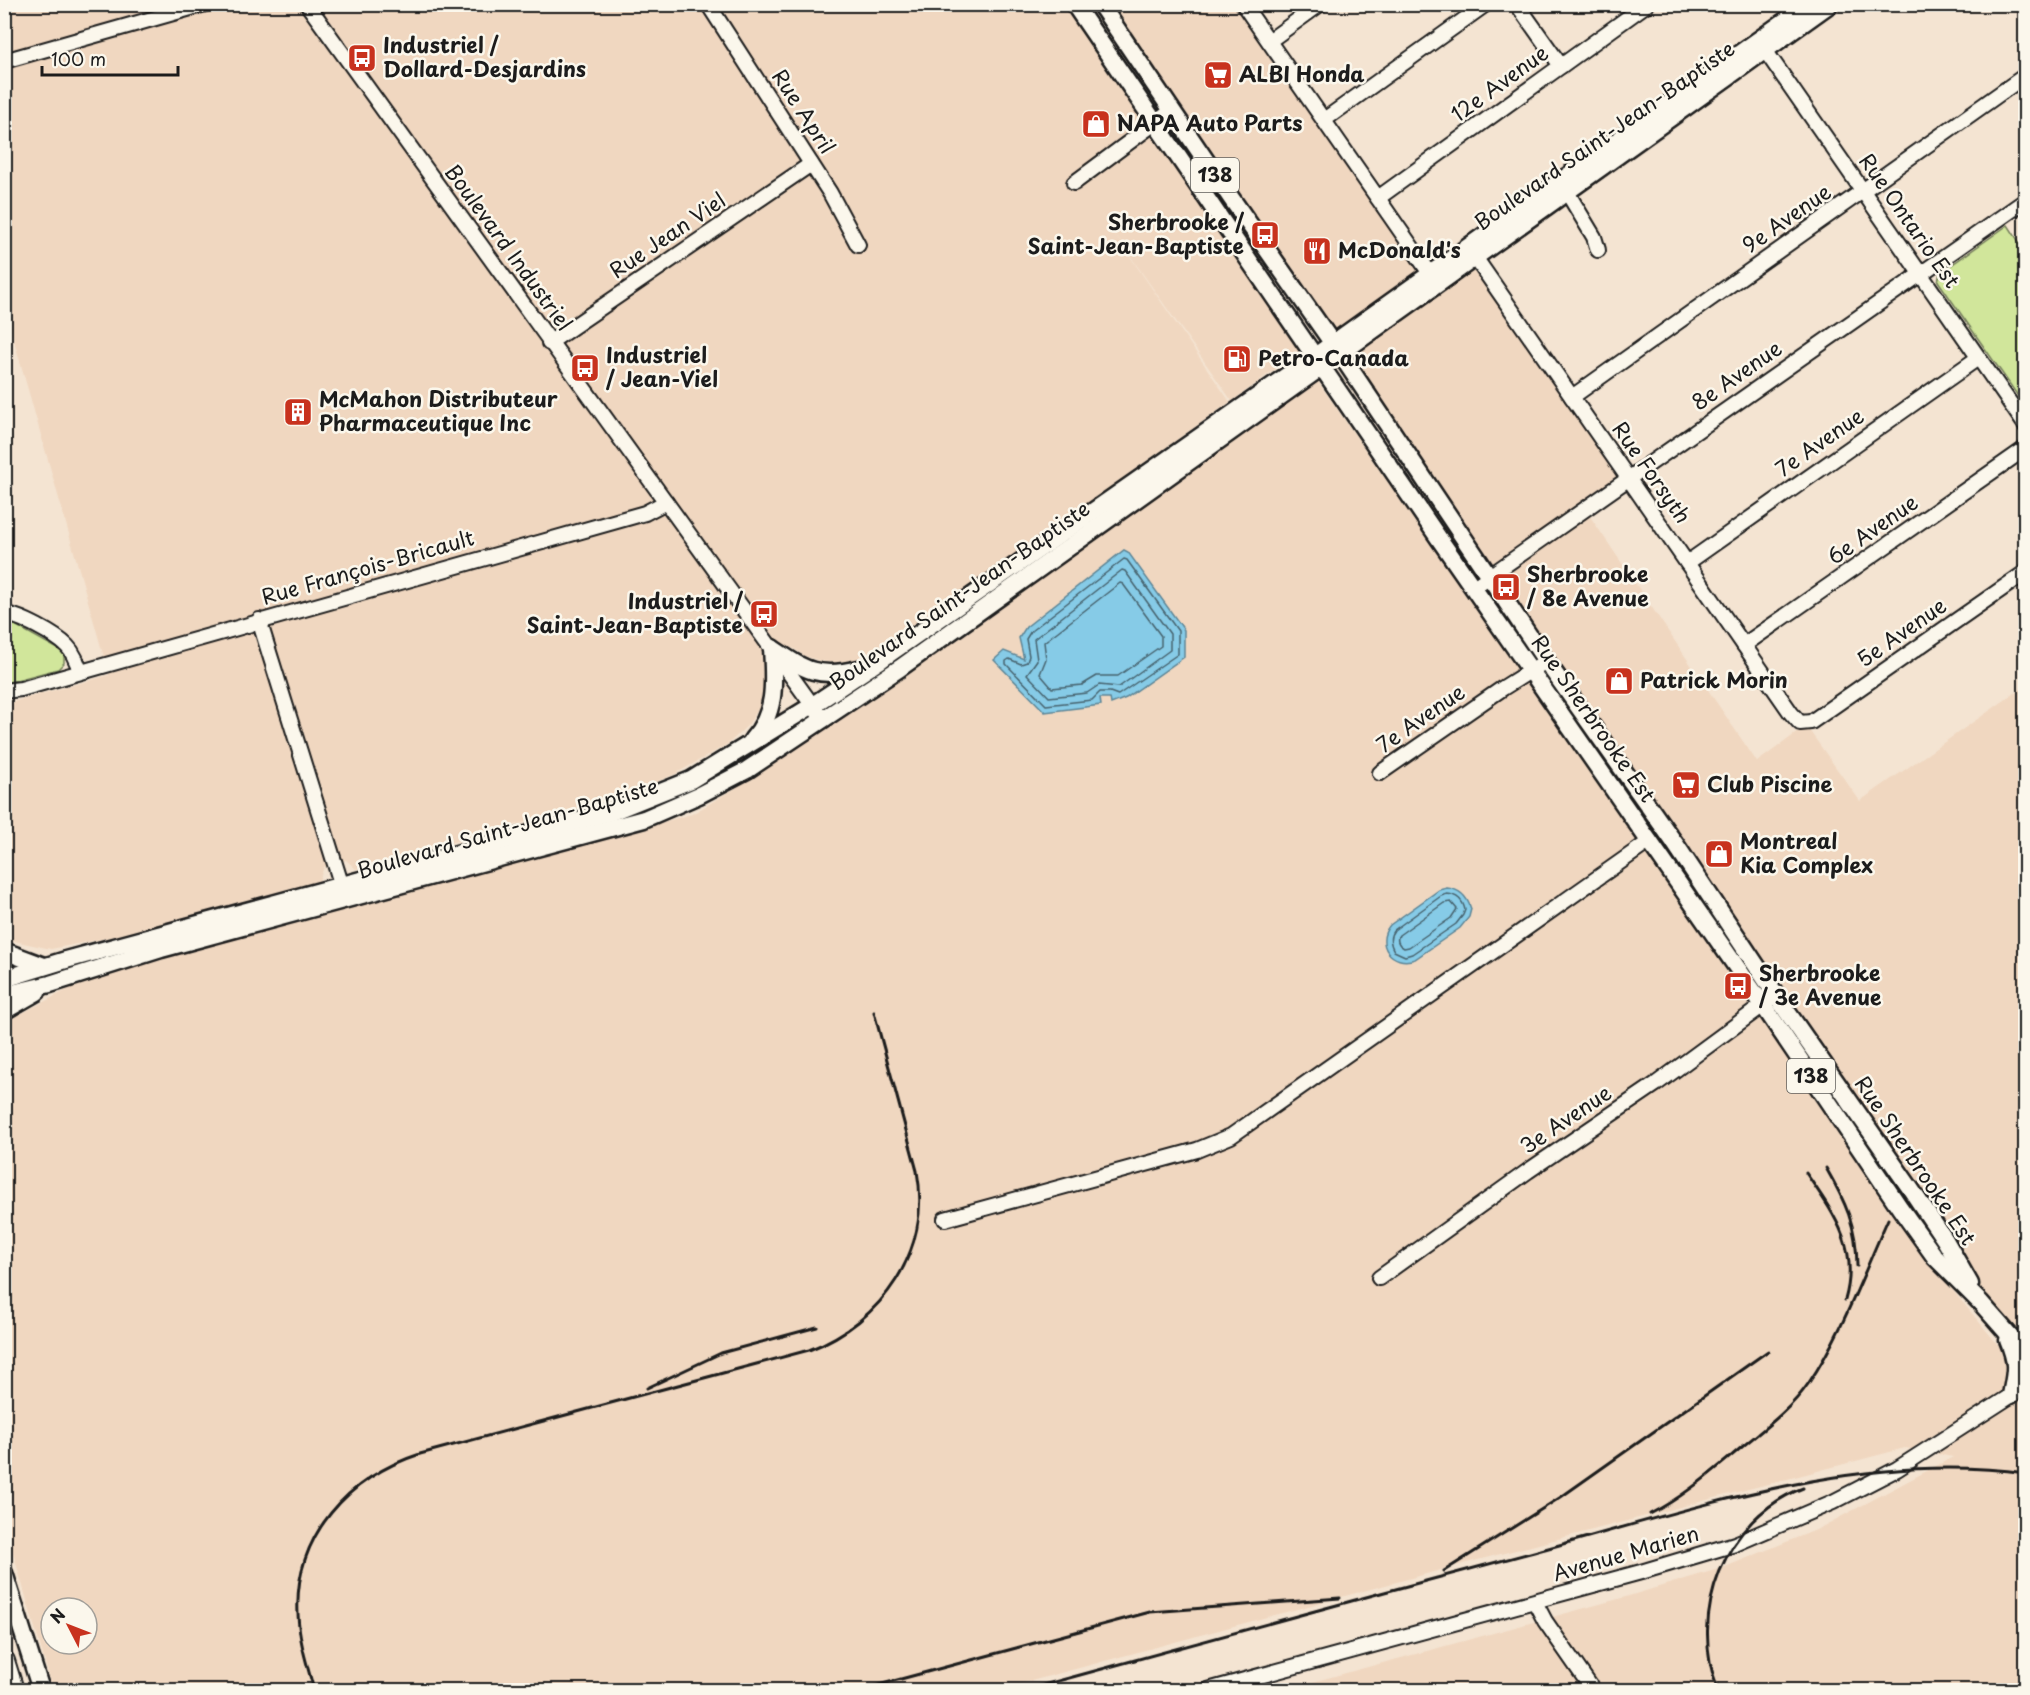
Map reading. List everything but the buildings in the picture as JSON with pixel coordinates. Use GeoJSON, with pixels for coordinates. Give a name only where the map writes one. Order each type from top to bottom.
{"type":"FeatureCollection","features":[{"type":"Feature","properties":{"kind":"highway"},"geometry":{"type":"LineString","coordinates":[[4,1661],[13,1690]]}},
{"type":"Feature","properties":{"kind":"main road","name":"Rue Sherbrooke Est"},"geometry":{"type":"LineString","coordinates":[[1100,4],[1230,198],[1336,348],[1489,577],[1539,666],[1565,719],[1650,841],[1770,1001]]}},
{"type":"Feature","properties":{"kind":"main road","name":"Boulevard Saint-Jean-Baptiste"},"geometry":{"type":"LineString","coordinates":[[1762,45],[1809,4]]}},
{"type":"Feature","properties":{"kind":"main road","name":"Boulevard Saint-Jean-Baptiste"},"geometry":{"type":"LineString","coordinates":[[4,995],[50,984],[344,892],[612,812],[691,780],[991,592],[1762,45],[1830,4]]}},
{"type":"Feature","properties":{"kind":"main road","name":"Rue Sherbrooke Est"},"geometry":{"type":"LineString","coordinates":[[1075,5],[1474,587],[1539,666],[1578,707],[1665,830],[1770,1001],[1935,1257],[2025,1354]]}},
{"type":"Feature","properties":{"kind":"main road"},"geometry":{"type":"LineString","coordinates":[[1109,56],[1126,45]]}},
{"type":"Feature","properties":{"kind":"main road"},"geometry":{"type":"LineString","coordinates":[[1214,209],[1230,198]]}},
{"type":"Feature","properties":{"kind":"main road"},"geometry":{"type":"LineString","coordinates":[[1404,486],[1422,476]]}},
{"type":"Feature","properties":{"kind":"main road","name":"Boulevard Saint-Jean-Baptiste"},"geometry":{"type":"LineString","coordinates":[[4,979],[44,966],[644,819],[699,795],[747,770],[900,668],[991,592]]}},
{"type":"Feature","properties":{"kind":"main road"},"geometry":{"type":"LineString","coordinates":[[771,648],[812,672],[841,674],[861,669],[882,659]]}},
{"type":"Feature","properties":{"kind":"main road"},"geometry":{"type":"LineString","coordinates":[[738,752],[754,737],[765,721],[772,702],[775,684],[771,648]]}},
{"type":"Feature","properties":{"kind":"main road"},"geometry":{"type":"LineString","coordinates":[[1565,719],[1578,707]]}},
{"type":"Feature","properties":{"kind":"main road"},"geometry":{"type":"LineString","coordinates":[[1589,753],[1604,743]]}},
{"type":"Feature","properties":{"kind":"main road"},"geometry":{"type":"LineString","coordinates":[[1650,841],[1665,830]]}},
{"type":"Feature","properties":{"kind":"main road"},"geometry":{"type":"LineString","coordinates":[[4,951],[44,966]]}},
{"type":"Feature","properties":{"kind":"main road"},"geometry":{"type":"LineString","coordinates":[[4,1011],[50,984]]}},
{"type":"Feature","properties":{"kind":"main road"},"geometry":{"type":"LineString","coordinates":[[1998,1324],[2014,1356],[2018,1391]]}},
{"type":"Feature","properties":{"kind":"main road"},"geometry":{"type":"LineString","coordinates":[[4,1573],[19,1613],[41,1690]]}},
{"type":"Feature","properties":{"kind":"street"},"geometry":{"type":"LineString","coordinates":[[4,61],[164,18],[205,4]]}},
{"type":"Feature","properties":{"kind":"street","name":"Boulevard Industriel"},"geometry":{"type":"LineString","coordinates":[[308,4],[549,343],[823,720]]}},
{"type":"Feature","properties":{"kind":"street","name":"Rue April"},"geometry":{"type":"LineString","coordinates":[[708,4],[830,193],[858,245]]}},
{"type":"Feature","properties":{"kind":"street"},"geometry":{"type":"LineString","coordinates":[[1243,4],[1433,279]]}},
{"type":"Feature","properties":{"kind":"street"},"geometry":{"type":"LineString","coordinates":[[1269,41],[1320,4]]}},
{"type":"Feature","properties":{"kind":"street"},"geometry":{"type":"LineString","coordinates":[[1324,120],[1486,4]]}},
{"type":"Feature","properties":{"kind":"street"},"geometry":{"type":"LineString","coordinates":[[1517,4],[1561,66]]}},
{"type":"Feature","properties":{"kind":"street","name":"12e Avenue"},"geometry":{"type":"LineString","coordinates":[[1378,198],[1647,4]]}},
{"type":"Feature","properties":{"kind":"street","name":"Rue Ontario Est"},"geometry":{"type":"LineString","coordinates":[[1762,45],[2025,426]]}},
{"type":"Feature","properties":{"kind":"street","name":"9e Avenue"},"geometry":{"type":"LineString","coordinates":[[1572,397],[2025,75]]}},
{"type":"Feature","properties":{"kind":"street"},"geometry":{"type":"LineString","coordinates":[[1074,183],[1171,111]]}},
{"type":"Feature","properties":{"kind":"street","name":"Rue Jean Viel"},"geometry":{"type":"LineString","coordinates":[[549,343],[811,164]]}},
{"type":"Feature","properties":{"kind":"street"},"geometry":{"type":"LineString","coordinates":[[1564,186],[1594,237],[1598,250]]}},
{"type":"Feature","properties":{"kind":"street","name":"8e Avenue"},"geometry":{"type":"LineString","coordinates":[[1474,587],[2025,200]]}},
{"type":"Feature","properties":{"kind":"street","name":"Rue Forsyth"},"geometry":{"type":"LineString","coordinates":[[1471,252],[1795,719],[1800,723]]}},
{"type":"Feature","properties":{"kind":"street","name":"7e Avenue"},"geometry":{"type":"LineString","coordinates":[[1687,563],[1978,358]]}},
{"type":"Feature","properties":{"kind":"street","name":"6e Avenue"},"geometry":{"type":"LineString","coordinates":[[1744,645],[2025,448]]}},
{"type":"Feature","properties":{"kind":"street","name":"Rue François-Bricault"},"geometry":{"type":"LineString","coordinates":[[4,691],[645,513],[666,502]]}},
{"type":"Feature","properties":{"kind":"street","name":"5e Avenue"},"geometry":{"type":"LineString","coordinates":[[1800,723],[1811,722],[2025,572]]}},
{"type":"Feature","properties":{"kind":"street"},"geometry":{"type":"LineString","coordinates":[[4,614],[23,620],[61,642],[72,652],[80,671]]}},
{"type":"Feature","properties":{"kind":"street"},"geometry":{"type":"LineString","coordinates":[[259,620],[344,892]]}},
{"type":"Feature","properties":{"kind":"street","name":"7e Avenue"},"geometry":{"type":"LineString","coordinates":[[1380,773],[1503,688],[1539,666]]}},
{"type":"Feature","properties":{"kind":"street"},"geometry":{"type":"LineString","coordinates":[[945,1220],[1197,1150],[1231,1136],[1650,841]]}},
{"type":"Feature","properties":{"kind":"street","name":"3e Avenue"},"geometry":{"type":"LineString","coordinates":[[1379,1278],[1528,1171],[1656,1084],[1770,1001]]}},
{"type":"Feature","properties":{"kind":"street","name":"Avenue Marien"},"geometry":{"type":"LineString","coordinates":[[1208,1690],[1694,1557],[1771,1529],[1833,1502],[1897,1469],[2018,1391]]}},
{"type":"Feature","properties":{"kind":"street"},"geometry":{"type":"LineString","coordinates":[[1535,1602],[1545,1621],[1593,1690]]}},
{"type":"Feature","properties":{"kind":"shaded area"},"geometry":{"type":"Polygon","coordinates":[[[1074,4],[1308,345],[1232,401],[1098,210],[1230,402],[970,586],[860,659],[836,663],[820,661],[805,656],[793,648],[762,666],[764,689],[759,708],[748,725],[728,744],[675,774],[623,795],[356,869],[346,860],[324,867],[319,881],[107,938],[51,949],[5,939],[5,704],[109,675],[8,319],[5,319],[5,5],[1074,4]]]}},
{"type":"Feature","properties":{"kind":"shaded area"},"geometry":{"type":"Polygon","coordinates":[[[1102,5],[1242,5],[1429,273],[1467,247],[1629,478],[1585,509],[1757,762],[1806,726],[1860,801],[2025,686],[2025,1690],[1283,1690],[1622,1598],[1725,1567],[1816,1530],[1953,1457],[1905,1448],[1474,1561],[998,1690],[53,1690],[43,1656],[99,1656],[99,1596],[39,1596],[39,1642],[5,1525],[5,1022],[86,980],[692,814],[734,789],[1177,477],[1314,376],[1929,1262],[2005,1353],[2022,1369],[1102,5]]]}},
{"type":"Feature","properties":{"kind":"green space"},"geometry":{"type":"Polygon","coordinates":[[[2008,225],[2025,251],[2025,406],[1938,281],[1940,273],[2008,225]]]}},
{"type":"Feature","properties":{"kind":"green space"},"geometry":{"type":"Polygon","coordinates":[[[5,623],[15,625],[58,649],[64,654],[64,663],[58,669],[5,683],[5,623]]]}},
{"type":"Feature","properties":{"kind":"water"},"geometry":{"type":"Polygon","coordinates":[[[1124,550],[1128,552],[1184,630],[1184,657],[1126,698],[1111,704],[1110,698],[1100,698],[1101,705],[1045,712],[994,660],[1004,651],[1024,659],[1019,638],[1026,627],[1124,550]]]}},
{"type":"Feature","properties":{"kind":"water"},"geometry":{"type":"Polygon","coordinates":[[[1447,888],[1456,890],[1465,897],[1471,909],[1469,917],[1460,928],[1415,959],[1407,961],[1393,957],[1385,946],[1384,939],[1390,925],[1439,890],[1447,888]]]}},
{"type":"Feature","properties":{"kind":"railway"},"geometry":{"type":"LineString","coordinates":[[314,1690],[306,1662],[298,1614],[299,1585],[305,1559],[316,1535],[331,1513],[349,1494],[370,1478],[394,1464],[420,1454],[809,1350],[835,1338],[859,1321],[879,1302],[896,1280],[909,1255],[917,1229],[920,1201],[917,1171],[874,1012]]}},
{"type":"Feature","properties":{"kind":"railway"},"geometry":{"type":"LineString","coordinates":[[1826,1168],[1849,1214],[1855,1238],[1857,1266]]}},
{"type":"Feature","properties":{"kind":"railway"},"geometry":{"type":"LineString","coordinates":[[1806,1173],[1835,1217],[1847,1248],[1849,1281],[1845,1300]]}},
{"type":"Feature","properties":{"kind":"railway"},"geometry":{"type":"LineString","coordinates":[[1650,1514],[1686,1492],[1794,1402],[1820,1365],[1842,1324],[1888,1219]]}},
{"type":"Feature","properties":{"kind":"railway"},"geometry":{"type":"LineString","coordinates":[[647,1388],[721,1353],[817,1327]]}},
{"type":"Feature","properties":{"kind":"railway"},"geometry":{"type":"LineString","coordinates":[[1444,1571],[1561,1497],[1768,1351]]}},
{"type":"Feature","properties":{"kind":"railway"},"geometry":{"type":"LineString","coordinates":[[1025,1690],[1654,1518],[1777,1488],[1838,1477],[1901,1470],[1963,1468],[2026,1473]]}},
{"type":"Feature","properties":{"kind":"railway"},"geometry":{"type":"LineString","coordinates":[[1718,1690],[1710,1661],[1708,1631],[1711,1601],[1720,1572],[1733,1545],[1752,1522],[1775,1502],[1803,1488]]}},
{"type":"Feature","properties":{"kind":"railway"},"geometry":{"type":"LineString","coordinates":[[860,1690],[1150,1612],[1340,1598]]}},
{"type":"Feature","properties":{"kind":"place","name":"Industriel / Dollard-Desjardins"},"geometry":{"type":"Point","coordinates":[362,58]}},
{"type":"Feature","properties":{"kind":"place","name":"ALBI Honda"},"geometry":{"type":"Point","coordinates":[1218,75]}},
{"type":"Feature","properties":{"kind":"place","name":"NAPA Auto Parts"},"geometry":{"type":"Point","coordinates":[1096,124]}},
{"type":"Feature","properties":{"kind":"place","name":"Sherbrooke / Saint-Jean-Baptiste"},"geometry":{"type":"Point","coordinates":[1265,235]}},
{"type":"Feature","properties":{"kind":"place","name":"McDonald's"},"geometry":{"type":"Point","coordinates":[1317,251]}},
{"type":"Feature","properties":{"kind":"place","name":"Petro-Canada"},"geometry":{"type":"Point","coordinates":[1237,359]}},
{"type":"Feature","properties":{"kind":"place","name":"Industriel / Jean-Viel"},"geometry":{"type":"Point","coordinates":[585,368]}},
{"type":"Feature","properties":{"kind":"place","name":"McMahon Distributeur Pharmaceutique Inc"},"geometry":{"type":"Point","coordinates":[298,412]}},
{"type":"Feature","properties":{"kind":"place","name":"Sherbrooke / 8e Avenue"},"geometry":{"type":"Point","coordinates":[1506,587]}},
{"type":"Feature","properties":{"kind":"place","name":"Industriel / Saint-Jean-Baptiste"},"geometry":{"type":"Point","coordinates":[764,614]}},
{"type":"Feature","properties":{"kind":"place","name":"Patrick Morin"},"geometry":{"type":"Point","coordinates":[1619,681]}},
{"type":"Feature","properties":{"kind":"place","name":"Club Piscine"},"geometry":{"type":"Point","coordinates":[1686,785]}},
{"type":"Feature","properties":{"kind":"place","name":"Montreal Kia Complex"},"geometry":{"type":"Point","coordinates":[1719,854]}},
{"type":"Feature","properties":{"kind":"place","name":"Sherbrooke / 3e Avenue"},"geometry":{"type":"Point","coordinates":[1738,986]}}]}
